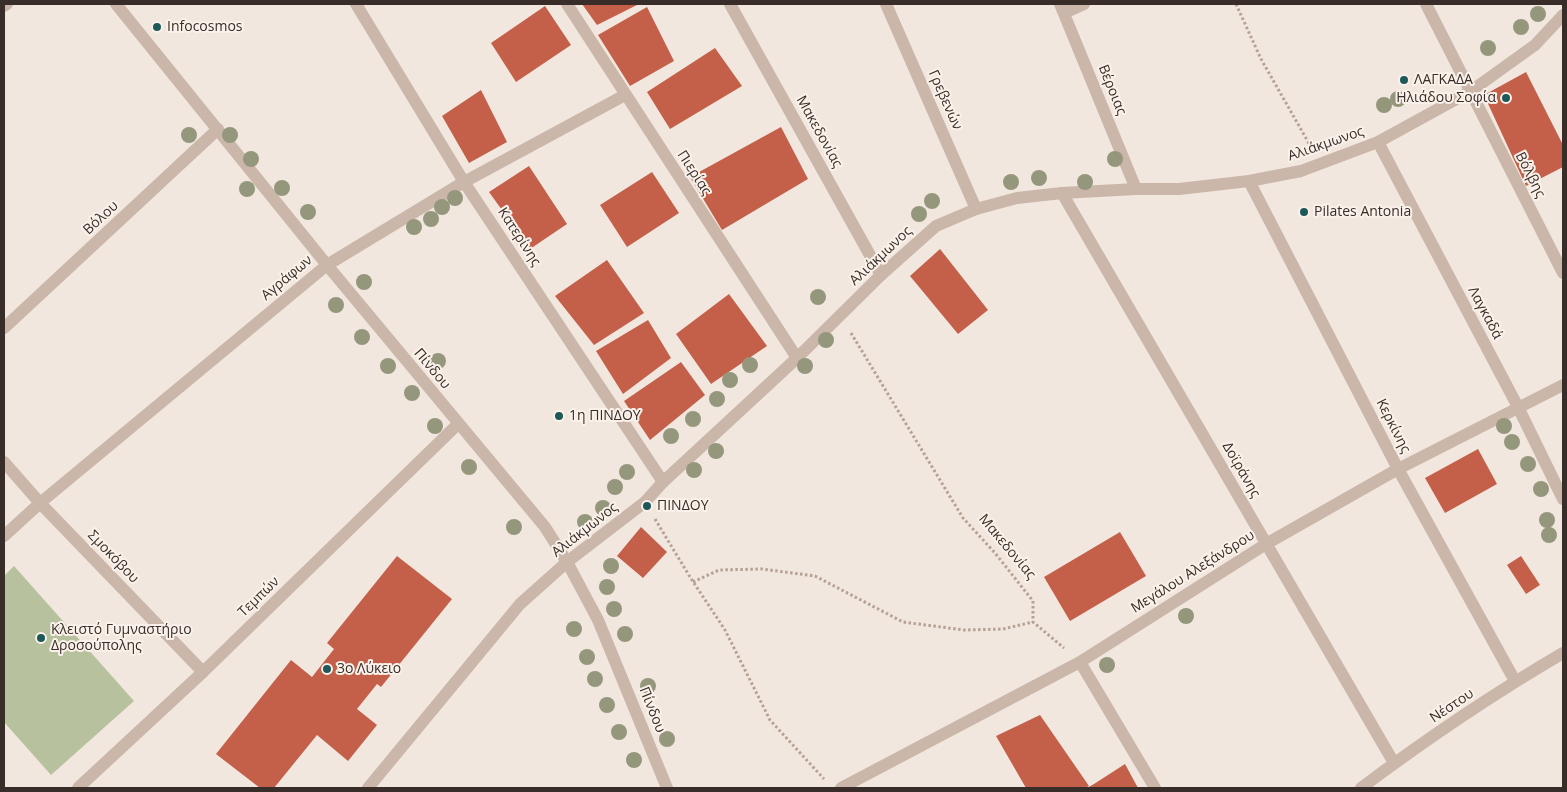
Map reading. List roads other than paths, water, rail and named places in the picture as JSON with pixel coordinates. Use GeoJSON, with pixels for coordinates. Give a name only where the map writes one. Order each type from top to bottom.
{"type":"FeatureCollection","features":[{"type":"Feature","properties":{"kind":"street","name":"Πίνδου"},"geometry":{"type":"LineString","coordinates":[[116,4],[327,265],[544,527],[567,562],[598,620],[668,788]]}},
{"type":"Feature","properties":{"kind":"street","name":"Κατερίνης"},"geometry":{"type":"LineString","coordinates":[[356,4],[464,182],[663,482]]}},
{"type":"Feature","properties":{"kind":"street","name":"Πιερίας"},"geometry":{"type":"LineString","coordinates":[[567,4],[797,358]]}},
{"type":"Feature","properties":{"kind":"street","name":"Μακεδονίας"},"geometry":{"type":"LineString","coordinates":[[730,4],[881,275]]}},
{"type":"Feature","properties":{"kind":"street","name":"Γρεβενών"},"geometry":{"type":"LineString","coordinates":[[886,4],[976,209]]}},
{"type":"Feature","properties":{"kind":"street"},"geometry":{"type":"LineString","coordinates":[[1062,8],[1084,4]]}},
{"type":"Feature","properties":{"kind":"street","name":"Βόλβης"},"geometry":{"type":"LineString","coordinates":[[1426,4],[1563,273]]}},
{"type":"Feature","properties":{"kind":"street","name":"Βέροιας"},"geometry":{"type":"LineString","coordinates":[[1062,8],[1136,189]]}},
{"type":"Feature","properties":{"kind":"street","name":"Αλιάκμωνος"},"geometry":{"type":"LineString","coordinates":[[368,788],[520,604],[567,562],[645,502],[663,482],[797,358],[881,275],[936,226],[976,209],[1017,198],[1062,192],[1179,189],[1250,181],[1301,171],[1378,142],[1471,91],[1535,45],[1563,15]]}},
{"type":"Feature","properties":{"kind":"street","name":"Αγράφων"},"geometry":{"type":"LineString","coordinates":[[4,536],[40,503],[327,265],[464,182],[625,95]]}},
{"type":"Feature","properties":{"kind":"street","name":"Βόλου"},"geometry":{"type":"LineString","coordinates":[[4,328],[218,129]]}},
{"type":"Feature","properties":{"kind":"street","name":"Λαγκαδά"},"geometry":{"type":"LineString","coordinates":[[1378,142],[1518,407],[1563,498]]}},
{"type":"Feature","properties":{"kind":"street","name":"Κερκίνης"},"geometry":{"type":"LineString","coordinates":[[1250,181],[1398,468],[1515,681]]}},
{"type":"Feature","properties":{"kind":"street","name":"Δοϊράνης"},"geometry":{"type":"LineString","coordinates":[[1062,192],[1394,763]]}},
{"type":"Feature","properties":{"kind":"street","name":"Μεγάλου Αλεξάνδρου"},"geometry":{"type":"LineString","coordinates":[[841,788],[1080,662],[1266,544],[1398,468],[1563,385]]}},
{"type":"Feature","properties":{"kind":"street","name":"Τεμπών"},"geometry":{"type":"LineString","coordinates":[[78,788],[203,672],[458,424]]}},
{"type":"Feature","properties":{"kind":"street","name":"Σμοκόβου"},"geometry":{"type":"LineString","coordinates":[[4,462],[40,503],[203,672]]}},
{"type":"Feature","properties":{"kind":"street","name":"Νέστου"},"geometry":{"type":"LineString","coordinates":[[1360,788],[1515,681],[1563,653]]}},
{"type":"Feature","properties":{"kind":"street"},"geometry":{"type":"LineString","coordinates":[[1080,662],[1156,788]]}},
{"type":"Feature","properties":{"kind":"place","name":"Infocosmos"},"geometry":{"type":"Point","coordinates":[157,27]}},
{"type":"Feature","properties":{"kind":"place","name":"ΛΑΓΚΑΔΑ"},"geometry":{"type":"Point","coordinates":[1404,80]}},
{"type":"Feature","properties":{"kind":"place","name":"Ηλιάδου Σοφία"},"geometry":{"type":"Point","coordinates":[1506,98]}},
{"type":"Feature","properties":{"kind":"place","name":"Pilates Antonia"},"geometry":{"type":"Point","coordinates":[1304,212]}},
{"type":"Feature","properties":{"kind":"place","name":"1η ΠΙΝΔΟΥ"},"geometry":{"type":"Point","coordinates":[559,416]}},
{"type":"Feature","properties":{"kind":"place","name":"ΠΙΝΔΟΥ"},"geometry":{"type":"Point","coordinates":[647,506]}},
{"type":"Feature","properties":{"kind":"place","name":"Κλειστό Γυμναστήριο Δροσούπολης"},"geometry":{"type":"Point","coordinates":[41,638]}},
{"type":"Feature","properties":{"kind":"place","name":"3ο Λύκειο"},"geometry":{"type":"Point","coordinates":[327,669]}}]}
